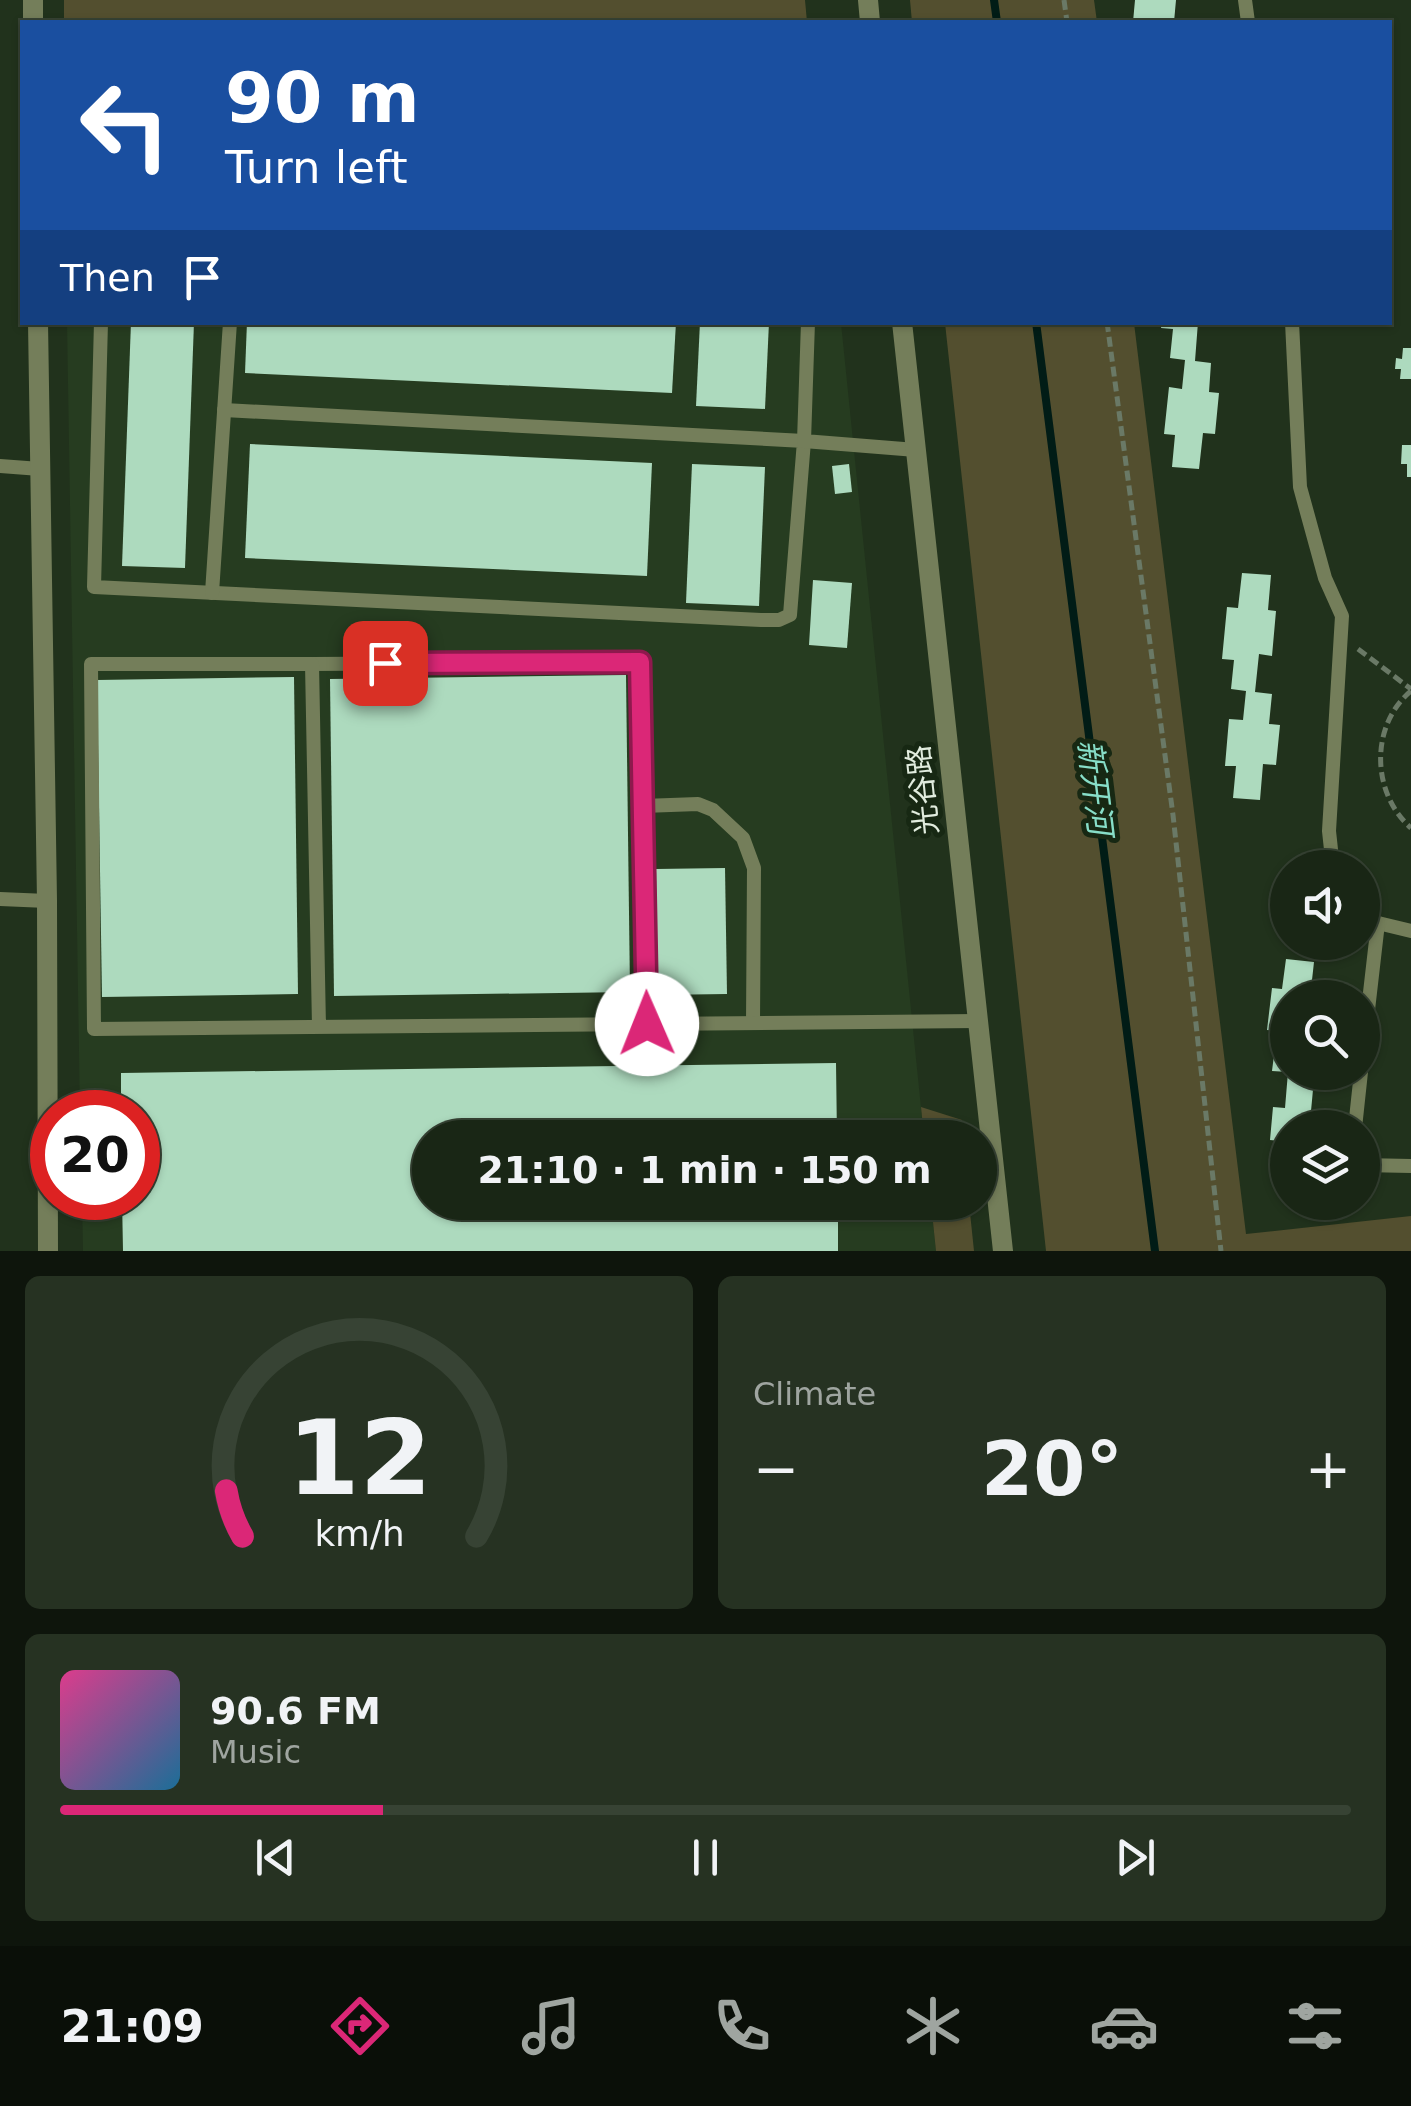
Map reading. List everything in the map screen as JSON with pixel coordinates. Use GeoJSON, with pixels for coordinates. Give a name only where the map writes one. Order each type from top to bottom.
{"type":"FeatureCollection","features":[{"type":"Feature","properties":{"kind":"street"},"geometry":{"type":"LineString","coordinates":[[38,325],[48,1251]]}},
{"type":"Feature","properties":{"kind":"street","name":"光谷路"},"geometry":{"type":"LineString","coordinates":[[902,325],[1003,1251]]}},
{"type":"Feature","properties":{"kind":"lane"},"geometry":{"type":"LineString","coordinates":[[101,325],[94,587],[779,620],[790,615],[794,601],[808,325]]}},
{"type":"Feature","properties":{"kind":"lane"},"geometry":{"type":"LineString","coordinates":[[212,593],[230,325]]}},
{"type":"Feature","properties":{"kind":"lane"},"geometry":{"type":"LineString","coordinates":[[1292,325],[1300,487],[1325,578],[1342,616],[1331,850]]}},
{"type":"Feature","properties":{"kind":"lane"},"geometry":{"type":"LineString","coordinates":[[224,410],[916,450]]}},
{"type":"Feature","properties":{"kind":"lane"},"geometry":{"type":"LineString","coordinates":[[0,466],[40,470]]}},
{"type":"Feature","properties":{"kind":"lane"},"geometry":{"type":"LineString","coordinates":[[647,1024],[640,662],[91,664],[94,1029],[318,1027],[647,1024],[753,1023],[978,1021]]}},
{"type":"Feature","properties":{"kind":"lane"},"geometry":{"type":"LineString","coordinates":[[312,664],[318,1027]]}},
{"type":"Feature","properties":{"kind":"lane"},"geometry":{"type":"LineString","coordinates":[[643,806],[698,804],[713,810],[743,838],[754,868],[753,1023]]}},
{"type":"Feature","properties":{"kind":"lane"},"geometry":{"type":"LineString","coordinates":[[0,899],[47,902]]}},
{"type":"Feature","properties":{"kind":"lane"},"geometry":{"type":"LineString","coordinates":[[1380,923],[1411,931]]}},
{"type":"Feature","properties":{"kind":"lane"},"geometry":{"type":"LineString","coordinates":[[1380,1165],[1411,1166]]}},
{"type":"Feature","properties":{"kind":"path"},"geometry":{"type":"LineString","coordinates":[[1107,325],[1173,815],[1221,1251]]}},
{"type":"Feature","properties":{"kind":"path"},"geometry":{"type":"LineString","coordinates":[[1340,642],[1369,656],[1411,690],[1388,717],[1381,760],[1382,781],[1392,806],[1411,828]]}},
{"type":"Feature","properties":{"kind":"shaded area"},"geometry":{"type":"Polygon","coordinates":[[[64,0],[805,0],[807,20],[64,20],[64,0]]]}},
{"type":"Feature","properties":{"kind":"shaded area"},"geometry":{"type":"Polygon","coordinates":[[[910,0],[1094,0],[1097,20],[912,20],[910,0]]]}},
{"type":"Feature","properties":{"kind":"shaded area"},"geometry":{"type":"Polygon","coordinates":[[[67,325],[841,325],[922,1120],[412,1120],[412,1220],[933,1220],[936,1251],[83,1251],[82,1220],[160,1220],[160,1090],[80,1090],[67,325]]]}},
{"type":"Feature","properties":{"kind":"shaded area"},"geometry":{"type":"Polygon","coordinates":[[[945,325],[1134,325],[1246,1234],[1411,1216],[1411,1251],[1046,1251],[945,325]]]}},
{"type":"Feature","properties":{"kind":"shaded area"},"geometry":{"type":"Polygon","coordinates":[[[921,1107],[962,1120],[922,1120],[921,1107]]]}},
{"type":"Feature","properties":{"kind":"shaded area"},"geometry":{"type":"Polygon","coordinates":[[[933,1220],[971,1220],[974,1251],[936,1251],[933,1220]]]}},
{"type":"Feature","properties":{"kind":"building"},"geometry":{"type":"Polygon","coordinates":[[[1135,0],[1176,0],[1174,20],[1133,20],[1135,0]]]}},
{"type":"Feature","properties":{"kind":"building"},"geometry":{"type":"Polygon","coordinates":[[[131,325],[194,325],[185,568],[122,566],[131,325]]]}},
{"type":"Feature","properties":{"kind":"building"},"geometry":{"type":"Polygon","coordinates":[[[247,325],[676,325],[672,393],[245,373],[247,325]]]}},
{"type":"Feature","properties":{"kind":"building"},"geometry":{"type":"Polygon","coordinates":[[[700,325],[769,325],[765,409],[696,406],[700,325]]]}},
{"type":"Feature","properties":{"kind":"building"},"geometry":{"type":"Polygon","coordinates":[[[1198,325],[1195,361],[1211,363],[1209,392],[1219,393],[1215,434],[1203,433],[1199,469],[1172,467],[1175,435],[1164,434],[1169,387],[1182,389],[1185,360],[1170,358],[1173,329],[1161,328],[1198,325]]]}},
{"type":"Feature","properties":{"kind":"building"},"geometry":{"type":"Polygon","coordinates":[[[1403,348],[1411,348],[1411,379],[1400,379],[1401,369],[1395,369],[1403,348]]]}},
{"type":"Feature","properties":{"kind":"building"},"geometry":{"type":"Polygon","coordinates":[[[250,444],[652,463],[647,576],[245,558],[250,444]]]}},
{"type":"Feature","properties":{"kind":"building"},"geometry":{"type":"Polygon","coordinates":[[[1402,445],[1411,445],[1411,477],[1407,477],[1407,464],[1401,464],[1402,445]]]}},
{"type":"Feature","properties":{"kind":"building"},"geometry":{"type":"Polygon","coordinates":[[[692,464],[765,467],[759,606],[686,603],[692,464]]]}},
{"type":"Feature","properties":{"kind":"building"},"geometry":{"type":"Polygon","coordinates":[[[849,464],[852,492],[835,494],[832,466],[849,464]]]}},
{"type":"Feature","properties":{"kind":"building"},"geometry":{"type":"Polygon","coordinates":[[[1242,573],[1271,575],[1268,610],[1276,611],[1272,656],[1259,654],[1255,692],[1272,694],[1269,724],[1280,725],[1276,765],[1263,764],[1260,800],[1233,798],[1236,766],[1225,766],[1229,719],[1243,720],[1246,691],[1231,689],[1234,660],[1222,659],[1227,607],[1238,608],[1242,573]]]}},
{"type":"Feature","properties":{"kind":"building"},"geometry":{"type":"Polygon","coordinates":[[[813,580],[852,583],[847,648],[809,645],[813,580]]]}},
{"type":"Feature","properties":{"kind":"building"},"geometry":{"type":"Polygon","coordinates":[[[626,675],[630,992],[334,996],[330,679],[626,675]]]}},
{"type":"Feature","properties":{"kind":"building"},"geometry":{"type":"Polygon","coordinates":[[[294,677],[298,994],[102,997],[97,680],[294,677]]]}},
{"type":"Feature","properties":{"kind":"building"},"geometry":{"type":"Polygon","coordinates":[[[725,868],[727,994],[657,995],[656,869],[725,868]]]}},
{"type":"Feature","properties":{"kind":"building"},"geometry":{"type":"Polygon","coordinates":[[[1286,960],[1314,962],[1312,980],[1283,980],[1286,960]]]}},
{"type":"Feature","properties":{"kind":"building"},"geometry":{"type":"Polygon","coordinates":[[[836,1063],[837,1120],[412,1120],[412,1220],[838,1220],[838,1251],[123,1251],[122,1220],[160,1220],[160,1090],[121,1090],[121,1073],[836,1063]]]}},
{"type":"Feature","properties":{"kind":"building"},"geometry":{"type":"Polygon","coordinates":[[[1286,1090],[1313,1090],[1311,1110],[1273,1110],[1285,1108],[1286,1090]]]}},
{"type":"Feature","properties":{"kind":"waterway","name":"新开河"},"geometry":{"type":"LineString","coordinates":[[994,0],[997,20]]}},
{"type":"Feature","properties":{"kind":"waterway","name":"新开河"},"geometry":{"type":"LineString","coordinates":[[1036,325],[1155,1251]]}},
{"type":"Feature","properties":{"kind":"route"},"geometry":{"type":"LineString","coordinates":[[385,663],[640,662],[647,1024]]}}]}
